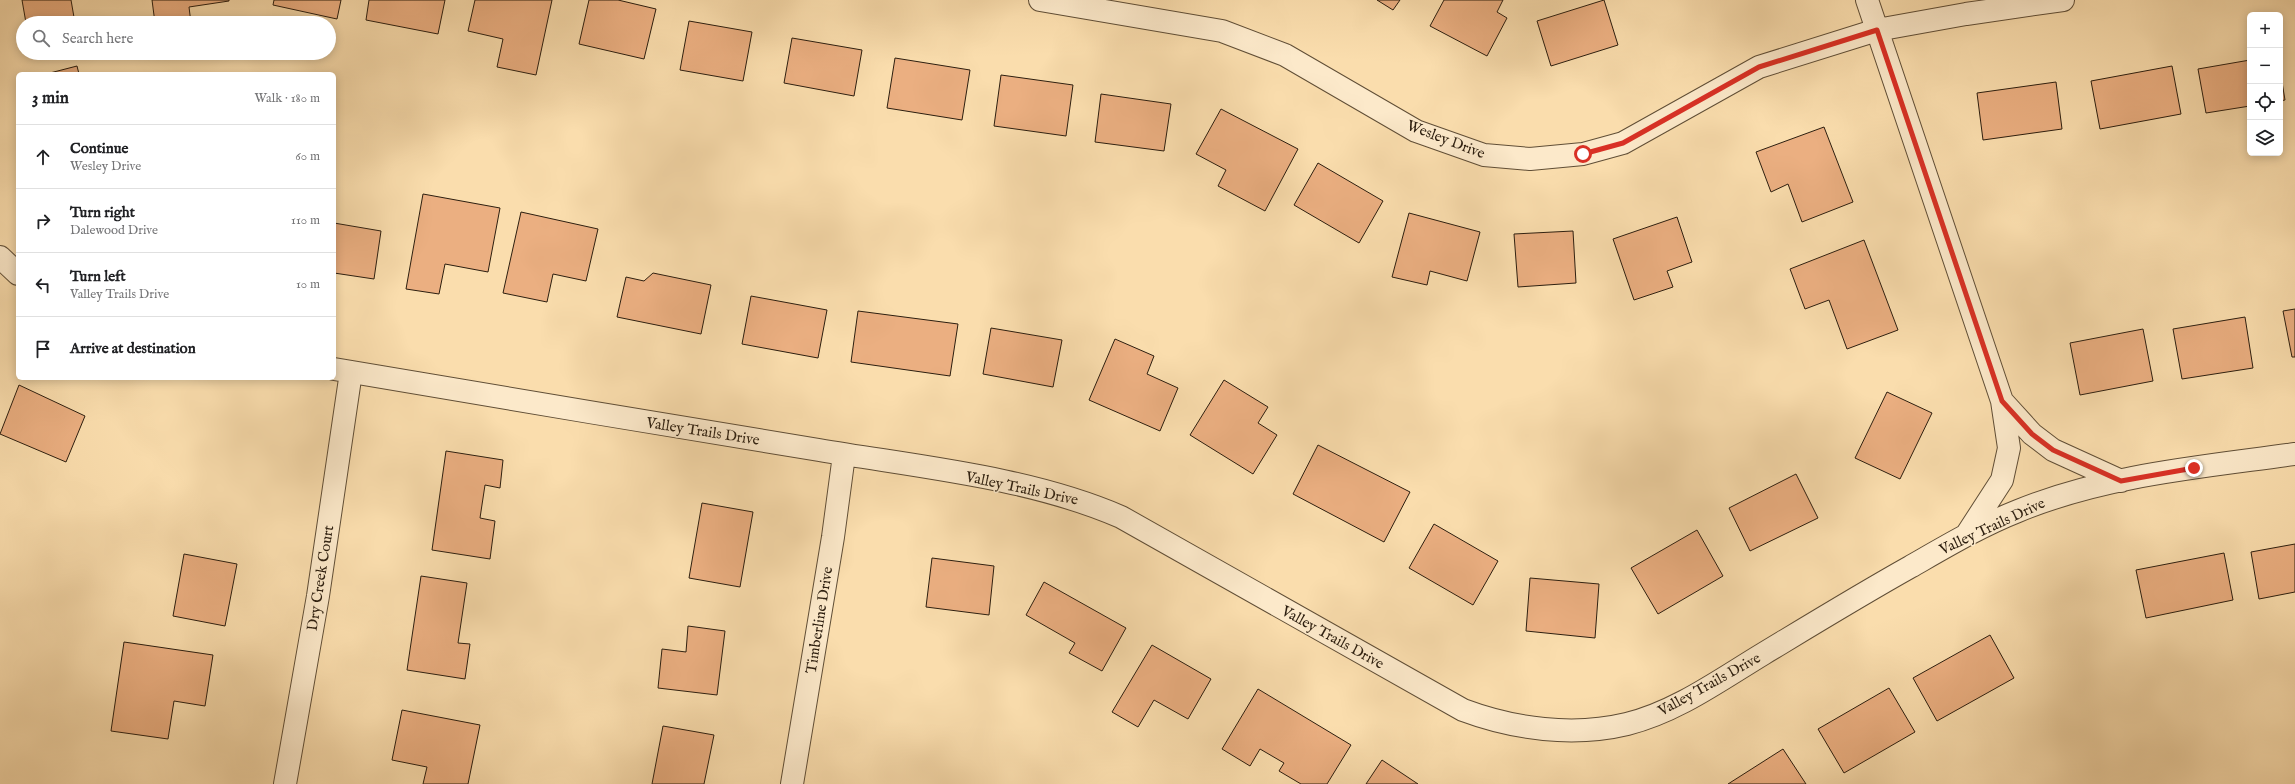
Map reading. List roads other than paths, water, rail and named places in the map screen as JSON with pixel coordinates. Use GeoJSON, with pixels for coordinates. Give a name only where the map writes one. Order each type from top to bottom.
{"type":"FeatureCollection","features":[{"type":"Feature","properties":{"kind":"street","name":"Wesley Drive"},"geometry":{"type":"LineString","coordinates":[[1040,0],[1222,31],[1285,55],[1416,130],[1484,155],[1530,158],[1583,154],[1623,143],[1759,67],[1877,30],[1966,14],[2063,0]]}},
{"type":"Feature","properties":{"kind":"street"},"geometry":{"type":"LineString","coordinates":[[1867,0],[2002,401],[2009,448],[2002,480],[1967,534]]}},
{"type":"Feature","properties":{"kind":"street"},"geometry":{"type":"LineString","coordinates":[[0,257],[16,272]]}},
{"type":"Feature","properties":{"kind":"street","name":"Valley Trails Drive"},"geometry":{"type":"LineString","coordinates":[[342,371],[844,455],[884,460],[1047,490],[1087,502],[1121,517],[1463,710],[1490,720],[1550,730],[1596,729],[1627,724],[1661,712],[1702,691],[1843,605],[1967,534],[2017,511],[2056,496],[2121,481],[2295,454]]}},
{"type":"Feature","properties":{"kind":"street","name":"Dry Creek Court"},"geometry":{"type":"LineString","coordinates":[[285,784],[318,596],[342,371]]}},
{"type":"Feature","properties":{"kind":"street"},"geometry":{"type":"LineString","coordinates":[[2002,401],[2032,434],[2053,450],[2121,481]]}},
{"type":"Feature","properties":{"kind":"street","name":"Timberline Drive"},"geometry":{"type":"LineString","coordinates":[[792,784],[844,455]]}}]}
